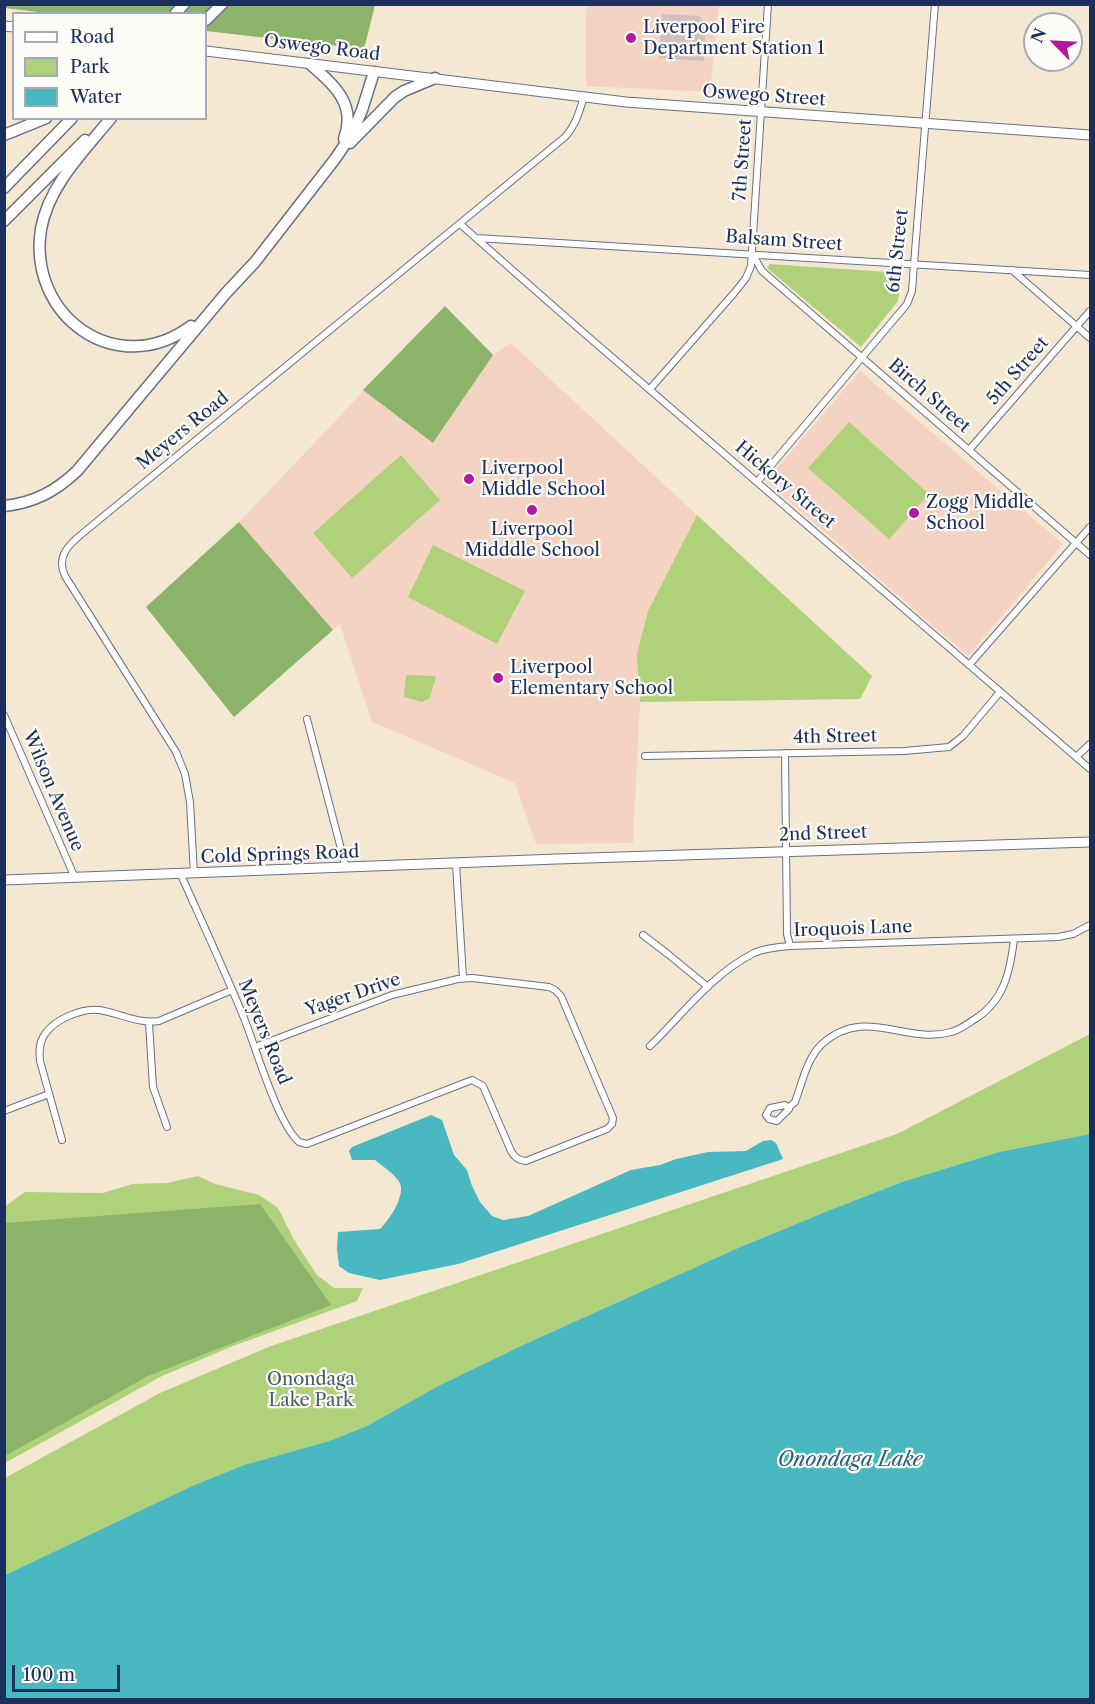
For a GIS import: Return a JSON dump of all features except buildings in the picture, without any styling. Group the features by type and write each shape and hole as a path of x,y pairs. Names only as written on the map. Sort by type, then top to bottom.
{"highway":[{"path":"207,19 222,4"},
{"path":"310,64 337,88 344,100 348,116 347,131 336,159"},
{"path":"336,159 362,110 374,72"},
{"path":"4,506 40,498 62,485 77,471 284,225 336,159 395,97 435,78"},
{"path":"4,135 41,120"},
{"path":"4,188 70,120"},
{"path":"4,221 104,120"},
{"path":"109,120 72,164 46,210 39,245 41,268 47,286 66,316 79,328 110,344 144,346 164,342 178,336 191,326"},
{"path":"4,500 23,498 37,493 65,475 248,260 284,225"}],"main road":[{"name":"Oswego Road","path":"207,51 435,78"},
{"name":"Oswego Street","path":"435,78 584,97 761,113 1090,135"},
{"name":"2nd Street","path":"556,859 1090,842"},
{"name":"Cold Springs Road","path":"4,880 347,869 556,859"}],"street":[{"name":"7th Street","path":"650,389 746,278 751,266 768,4"},
{"name":"6th Street","path":"757,482 907,304 912,291 935,4"},
{"name":"Meyers Road","path":"194,874 190,802 185,774 176,752 65,576 61,563 64,552 82,532 565,137 578,117 584,97"},
{"name":"Hickory Street","path":"460,224 1090,769"},
{"name":"Balsam Street","path":"476,238 1090,275"},
{"name":"Birch Street","path":"753,255 762,271 1090,555"},
{"path":"1011,270 1090,338"},
{"name":"5th Street","path":"969,450 1090,311"},
{"path":"969,664 1090,527"},
{"name":"4th Street","path":"645,756 949,747 963,736 1000,692"},
{"name":"Wilson Avenue","path":"4,715 75,878"},
{"path":"307,719 347,869"},
{"path":"1077,756 1090,744"},
{"path":"784,753 790,946"},
{"path":"456,864 463,978"},
{"name":"Meyers Road","path":"181,875 232,990 286,1124 299,1142 307,1144 357,1126"},
{"name":"Iroquois Lane","path":"650,1046 731,967 754,953 764,950 790,946 1058,937 1073,934 1090,925"},
{"path":"643,936 708,987"},
{"path":"789,1107 795,1102 812,1057 821,1045 834,1035 862,1026 929,1035 949,1033 982,1015 1002,993 1010,970 1014,940"},
{"name":"Yager Drive","path":"255,1047 392,995 463,978 549,987 561,996 613,1118 612,1124 607,1129 526,1161 520,1161 511,1151 483,1086 472,1080 357,1126"},
{"path":"62,1140 40,1061 39,1048 44,1035 51,1027 80,1012 92,1010 149,1023 159,1021 232,990"},
{"path":"149,1023 153,1087 167,1127"},
{"path":"4,1111 49,1094"}],"shaded area":[{"path":"588,5 719,5 710,92 586,86"},
{"path":"662,14 699,16 706,24 704,61 659,58"},
{"path":"511,343 697,515 648,611 637,654 640,702 633,843 536,844 515,783 372,722 340,624 333,630 239,522 363,390 433,443 493,355"},
{"name":"Zogg Middle School","path":"860,371 1063,544 968,656 766,481"}],"green space":[{"path":"5,4 375,5 364,49 207,31 207,12 38,12 5,8"},
{"path":"769,264 902,273 898,301 861,347 768,269"},
{"path":"445,306 493,355 433,443 363,390"},
{"path":"849,422 929,494 889,539 808,468"},
{"path":"401,455 440,500 352,578 313,533"},
{"path":"697,515 872,676 860,699 640,702 637,654 648,611"},
{"path":"239,522 333,630 234,717 146,607"},
{"path":"433,545 525,591 497,644 408,597"},
{"path":"406,675 436,676 430,698 422,702 404,697"},
{"name":"Onondaga Lake Park","path":"1090,1034 1090,1134 999,1152 902,1182 830,1210 738,1248 525,1344 438,1386 367,1426 329,1441 244,1465 192,1486 5,1575 5,1478 160,1393 271,1346 897,1134"},
{"path":"198,1176 215,1184 259,1195 278,1208 293,1238 317,1275 334,1288 363,1288 357,1301 233,1346 162,1376 5,1463 4,1207 25,1192 103,1193 132,1184 167,1183"},
{"path":"260,1204 331,1305 148,1376 5,1456 5,1223"}],"water":[{"path":"431,1115 442,1120 454,1155 467,1170 480,1202 492,1216 503,1220 528,1216 631,1170 708,1152 746,1151 763,1141 771,1140 776,1143 783,1159 458,1264 380,1280 349,1273 339,1266 338,1232 380,1229 397,1204 401,1187 394,1176 375,1160 352,1160 349,1151 352,1147"},
{"name":"Onondaga Lake","path":"1090,1134 1090,1699 5,1699 5,1575 192,1486 244,1465 329,1441 367,1426 438,1386 525,1344 738,1248 830,1210 902,1182 999,1152"}],"place":[{"name":"Liverpool Fire Department Station 1","path":"631,38"},
{"name":"Liverpool Middle School","path":"469,479"},
{"name":"Liverpool Midddle School","path":"532,510"},
{"name":"Zogg Middle School","path":"914,513"},
{"name":"Liverpool Elementary School","path":"498,678"}]}
